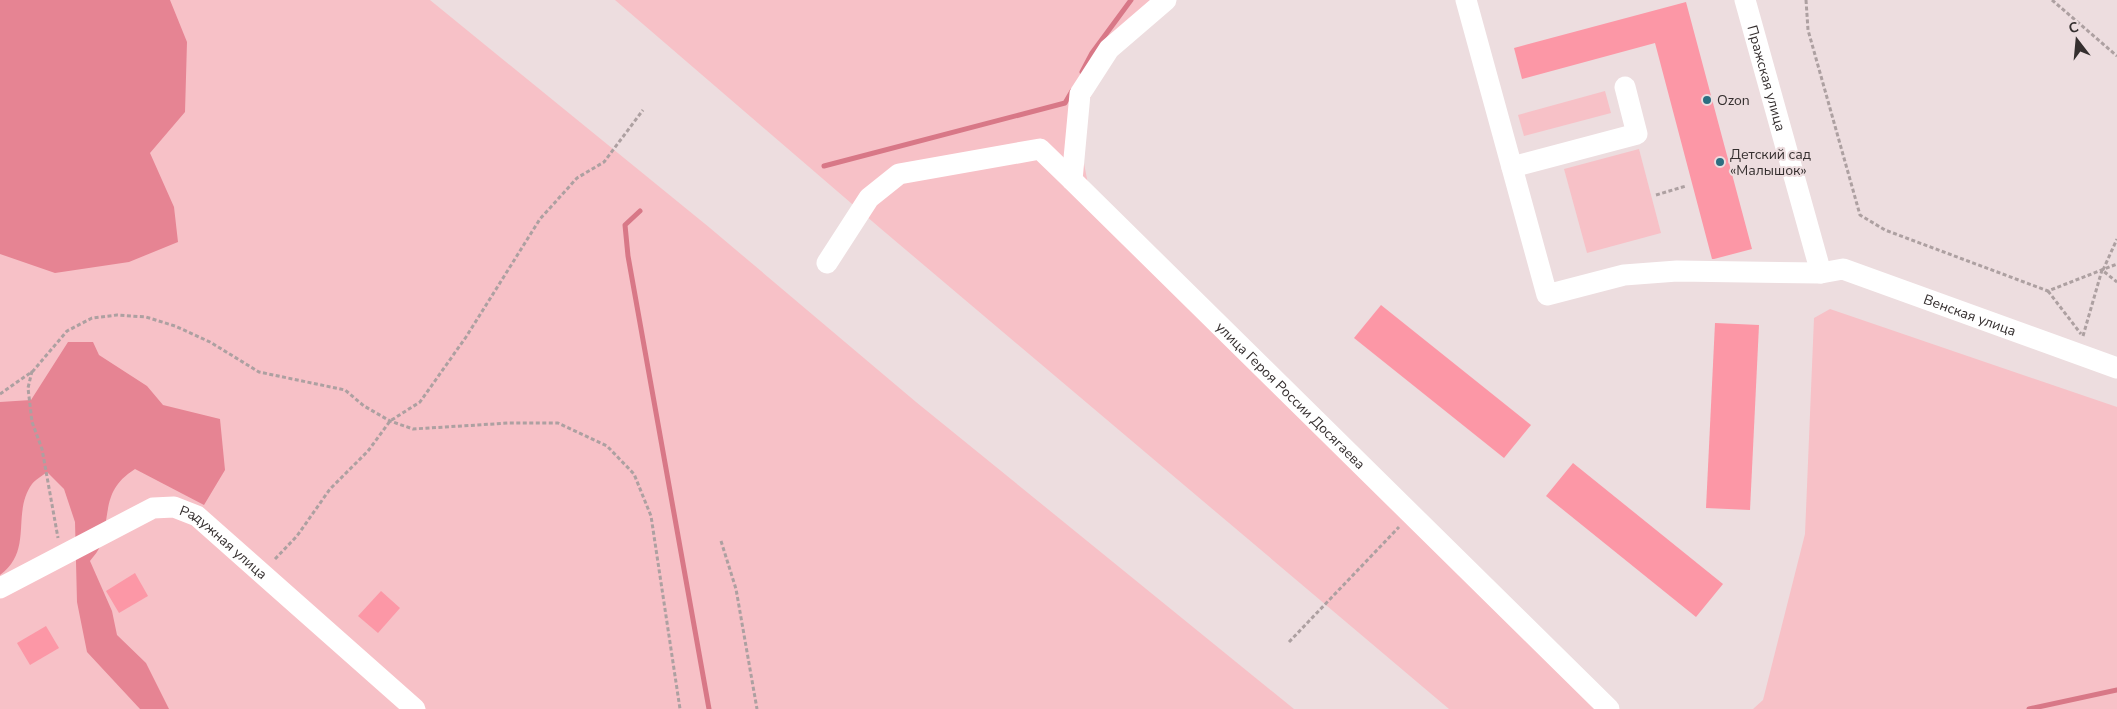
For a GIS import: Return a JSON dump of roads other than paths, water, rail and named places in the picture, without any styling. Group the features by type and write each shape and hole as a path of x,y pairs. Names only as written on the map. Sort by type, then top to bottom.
{"street":[{"path":"1072,180 1080,94 1109,49 1166,0"},
{"path":"1466,0 1512,168 1637,134 1625,87"},
{"name":"Пражская улица","path":"1745,0 1821,273"},
{"name":"улица Героя России Досягаева","path":"827,263 869,198 899,174 1040,149 1609,709"},
{"name":"Венская улица","path":"1512,168 1547,295 1624,275 1677,271 1821,273 1843,270 2080,345 2117,368"},
{"name":"Радужная улица","path":"0,588 153,508 174,507 197,516 415,709"}],"waterway":[{"path":"1082,72 1092,53 1131,0"},
{"path":"824,166 1065,103 1072,91"},
{"path":"640,211 625,225 628,256 709,709"},
{"path":"2029,709 2117,690"}],"place":[{"name":"Ozon","path":"1707,100"},
{"name":"Детский сад «Малышок»","path":"1720,162"}]}
